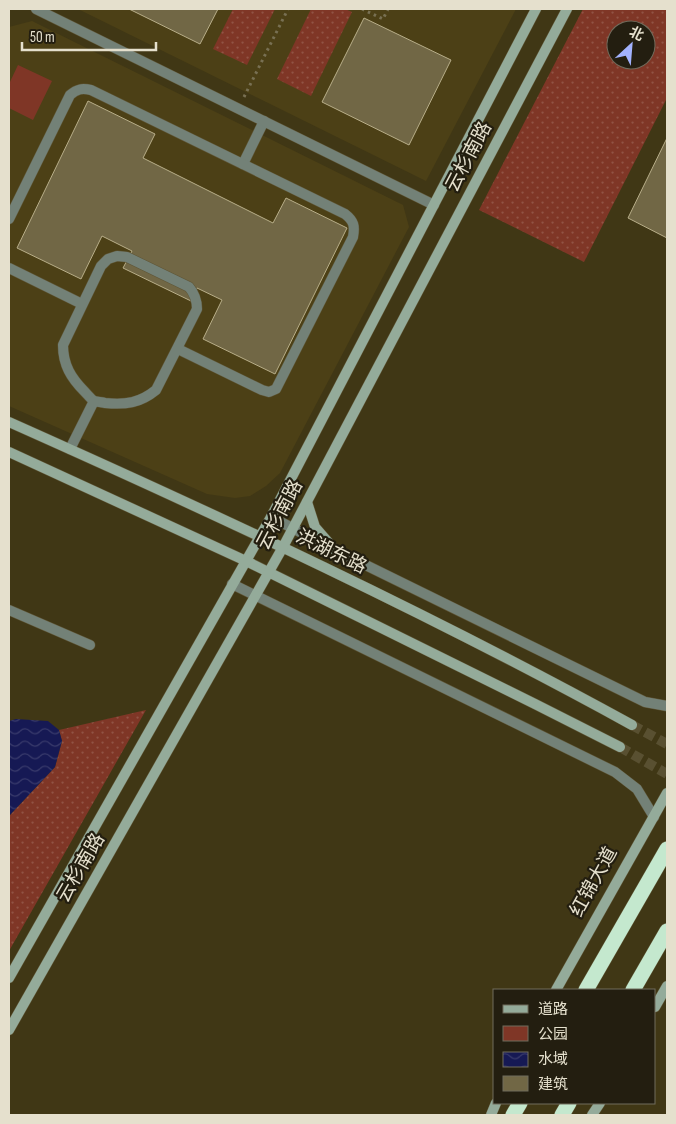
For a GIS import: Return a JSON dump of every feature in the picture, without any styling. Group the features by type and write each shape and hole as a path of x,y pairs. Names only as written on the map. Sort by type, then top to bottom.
{"highway":[{"path":"587,989 667,849"},
{"path":"634,989 667,931"},
{"path":"513,1115 519,1104"},
{"path":"562,1115 568,1104"}],"main road":[{"name":"云杉南路","path":"9,978 260,536 536,9"},
{"name":"云杉南路","path":"9,1030 283,547 567,9"},
{"name":"洪湖东路","path":"9,422 283,547 549,679 632,725"},
{"path":"9,452 269,572 620,747"},
{"path":"307,502 315,526 335,550"},
{"name":"红锦大道","path":"557,989 667,793"},
{"path":"656,1005 667,986"},
{"path":"592,1115 599,1104"}],"street":[{"path":"36,9 434,205"},
{"path":"9,219 70,95 76,90 84,88 243,164 352,219 353,237 276,389 269,392 262,390 178,349"},
{"path":"243,164 264,121"},
{"path":"117,256 127,257 189,287 194,293 197,300 197,309 178,349 156,390 146,398 131,404 118,404 94,401 76,383 67,371 62,345 101,266 108,259 117,256"},
{"path":"9,268 82,304"},
{"path":"70,449 94,401"},
{"name":"洪湖东路","path":"270,517 645,702 667,706"},
{"path":"232,584 614,772 637,789 654,817"},
{"path":"9,610 90,645"}],"path":[{"path":"239,108 288,9"},
{"path":"362,9 383,19 388,9"}],"shaded area":[{"path":"78,9 516,9 426,181"},
{"path":"32,21 403,205 409,227 280,473 266,486 250,496 235,498 207,494 9,406 9,27"}],"green space":[{"path":"233,9 275,9 247,65 213,49"},
{"path":"311,9 345,9 352,12 311,96 277,79"},
{"path":"583,9 667,9 667,98 584,262 479,210"},
{"path":"18,65 52,81 33,120 9,108 9,84"},
{"path":"146,710 9,951 9,816 55,767 62,741 59,730"}],"water":[{"path":"16,719 48,721 59,730 62,741 55,767 9,816 9,721"}],"building":[{"path":"129,9 218,9 200,44"},
{"path":"364,18 451,60 409,145 322,102"},
{"path":"88,101 155,134 143,158 273,223 286,198 347,228 275,374 203,339 222,300 197,288 191,301 123,268 132,251 102,236 81,279 17,248"},
{"path":"667,138 667,238 628,218"}],"tunnel":[{"path":"632,725 667,744"},
{"path":"620,747 667,774"}]}
